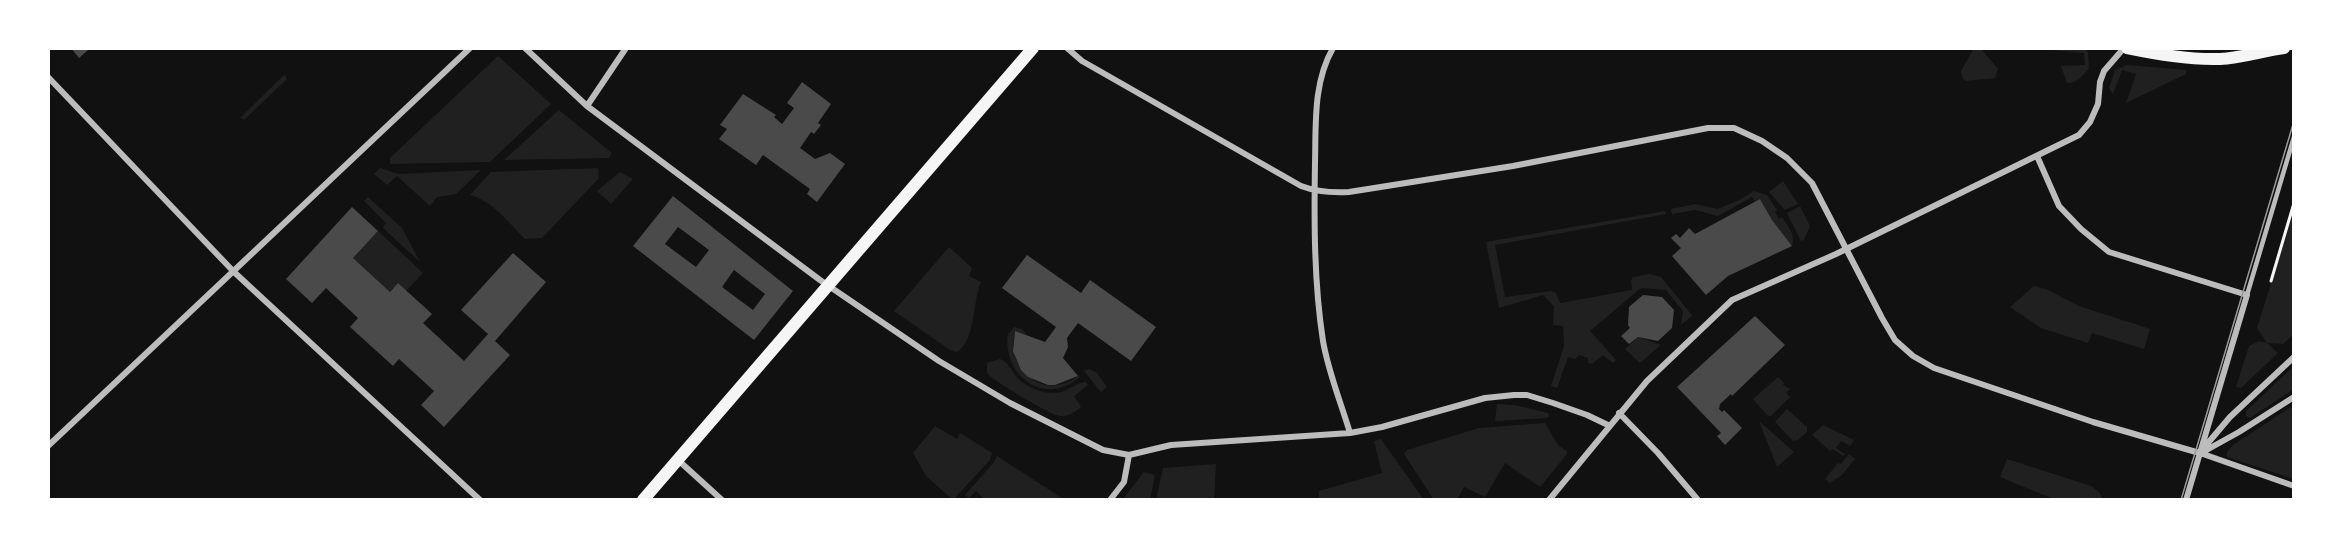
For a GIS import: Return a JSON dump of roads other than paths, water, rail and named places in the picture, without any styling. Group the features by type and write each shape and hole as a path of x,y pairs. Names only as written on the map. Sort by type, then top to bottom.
{"main road":[{"path":"643,500 1033,48"},
{"path":"2126,48 2202,59 2238,57 2284,48"}],"street":[{"path":"48,446 470,48"},
{"path":"525,48 587,106 829,285 939,361 1010,403 1103,450 1129,455 1170,445 1350,433 1382,427 1485,398 1515,395 1527,395 1553,403 1610,426"},
{"path":"587,106 626,48"},
{"path":"1067,48 1082,61 1270,169 1315,191 1349,192 1513,166 1708,128 1734,128 1783,154 1812,183 1895,340 1913,356 1934,368 2005,393 2200,453 2294,486"},
{"path":"1333,48 1325,62 1316,115 1317,286 1323,342 1350,433"},
{"path":"1549,500 1647,381 1732,300 1846,249 2079,135 2090,122 2098,104 2100,82 2104,71 2126,48"},
{"path":"48,77 234,272 480,500"},
{"path":"2037,156 2059,206 2081,229 2109,252 2247,295 2186,500"},
{"path":"2200,453 2230,417 2294,357"},
{"path":"2200,453 2239,432 2294,397"},
{"path":"1619,413 1658,453 1698,500"},
{"path":"1110,500 1125,482 1129,455"},
{"path":"678,459 722,500"}],"lane":[{"path":"2247,295 2294,137"}],"tram line":[{"path":"2181,500 2294,121"}]}
